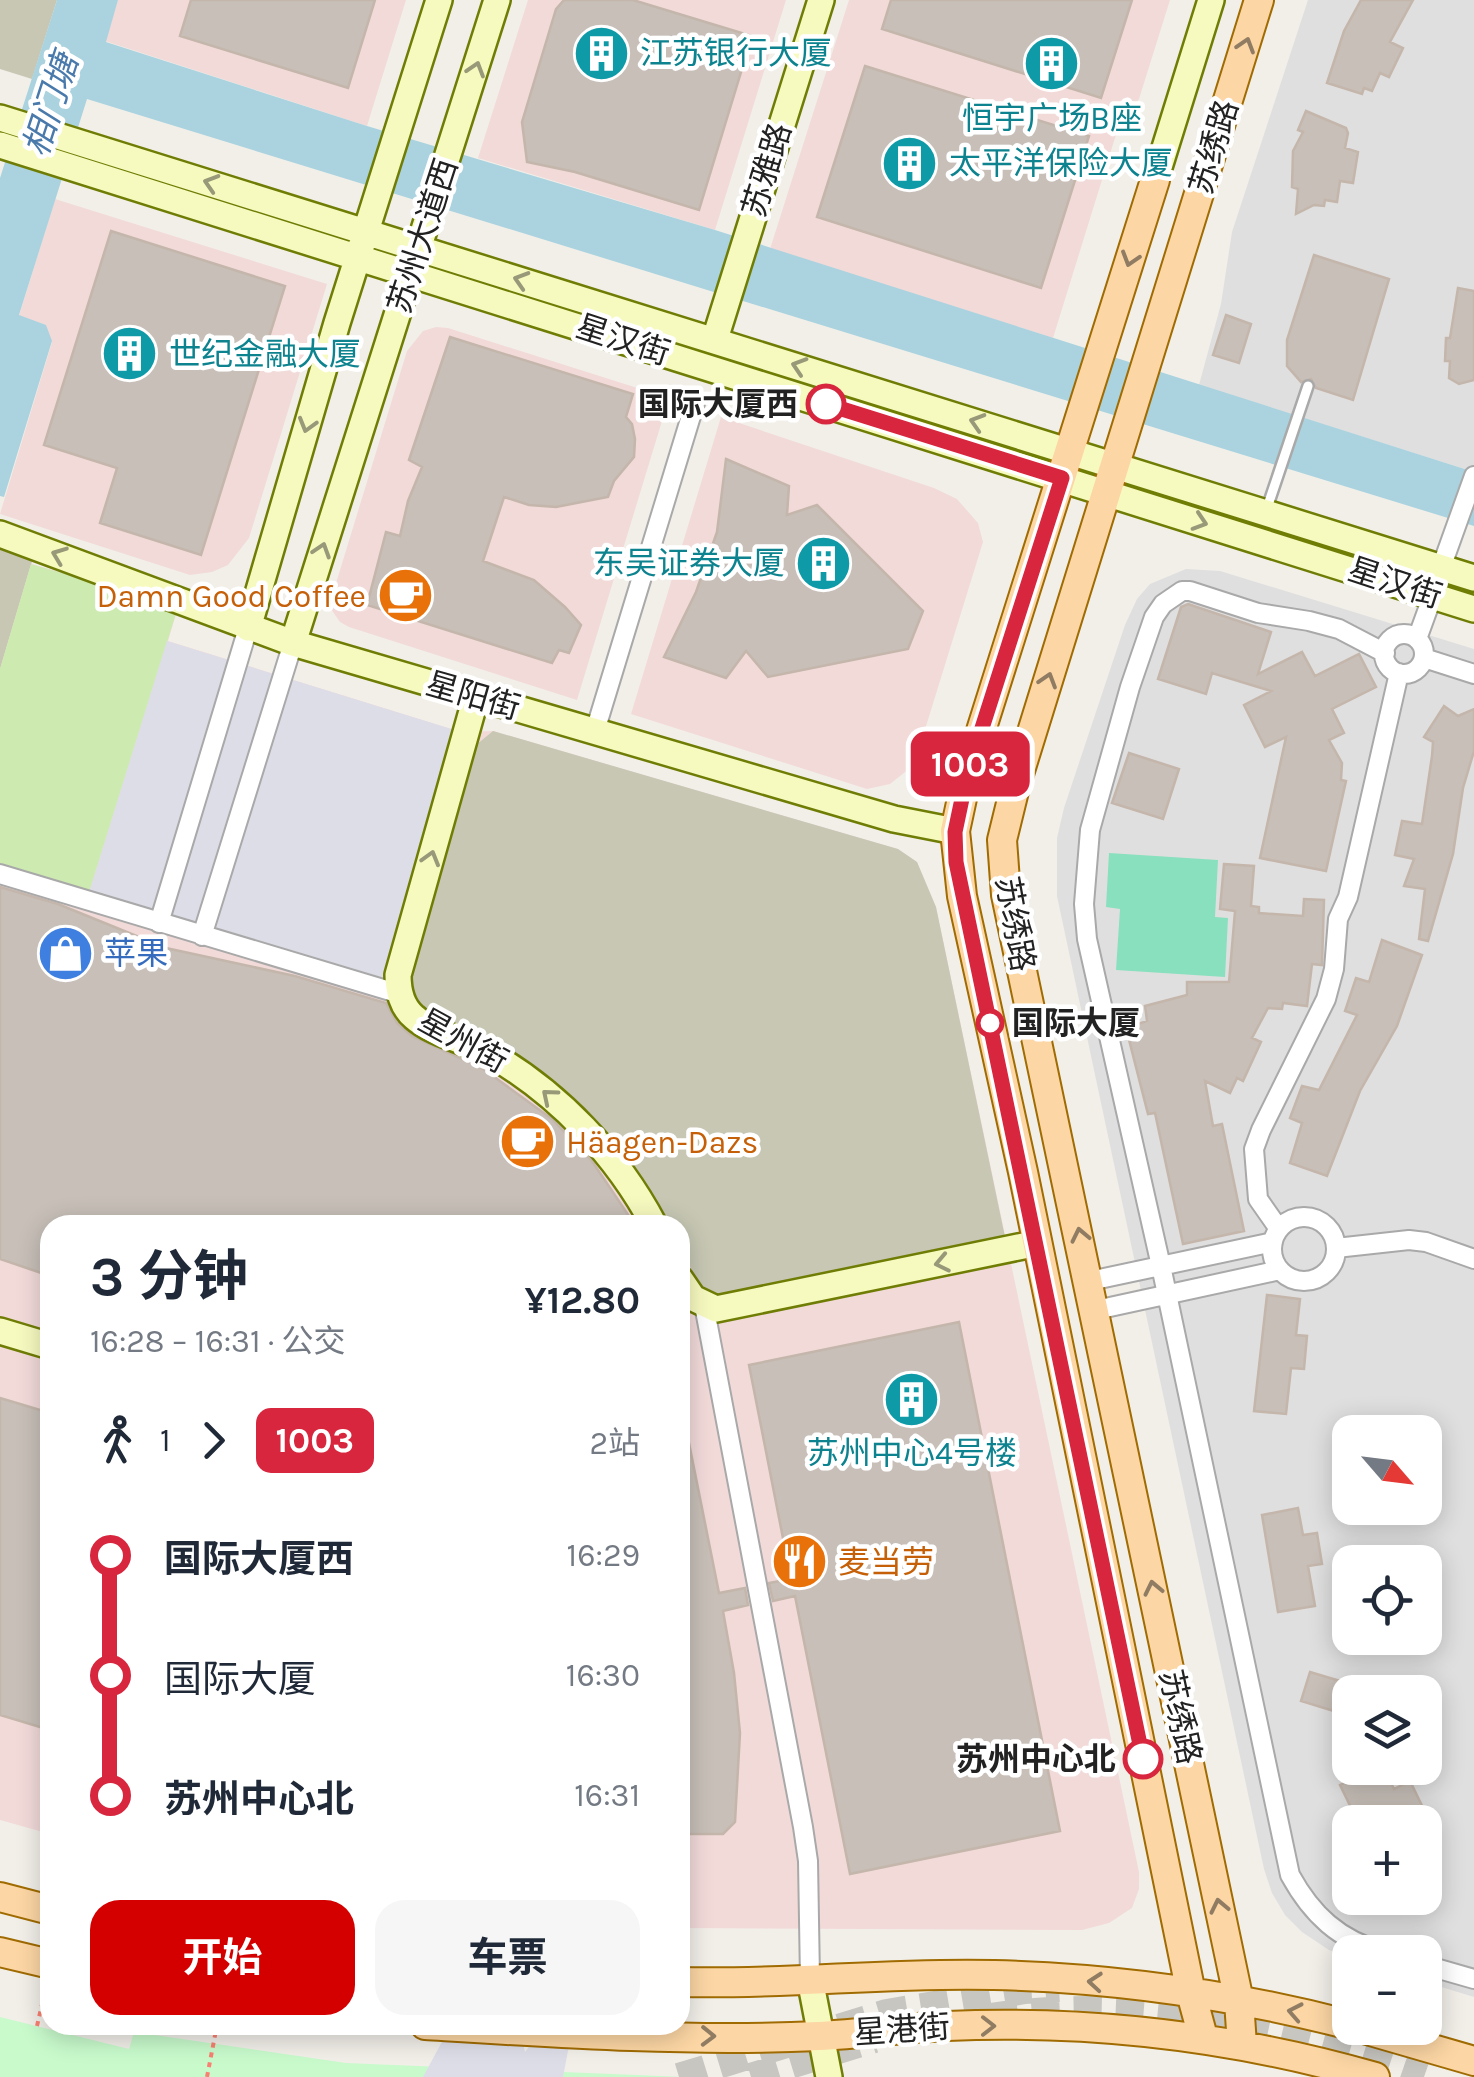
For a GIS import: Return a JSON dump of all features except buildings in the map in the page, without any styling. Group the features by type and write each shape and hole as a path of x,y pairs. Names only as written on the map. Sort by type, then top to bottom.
{"main road":[{"name":"苏州大道西","path":"248,628 438,0"},
{"name":"苏州大道西","path":"292,643 497,0"},
{"name":"苏雅路","path":"714,339 821,0"},
{"name":"苏绣路","path":"1204,2038 962,896 955,832 967,775 1211,0"},
{"name":"苏绣路","path":"1242,2045 1239,2002 1006,894 1002,840 1015,787 1260,0"},
{"name":"星汉街","path":"0,118 80,156 358,256 1112,479 1474,608"},
{"name":"星汉街","path":"0,145 80,156 370,219 419,248 714,339 1066,465"},
{"name":"星汉街","path":"1112,479 1266,511 1474,578"},
{"name":"星阳街","path":"0,534 292,643 894,820 955,832"},
{"name":"星州街","path":"476,697 398,975 400,994 413,1016 490,1054 552,1098 606,1153 647,1215"},
{"path":"690,1294 716,1309 733,1307 1038,1243"},
{"path":"0,1331 40,1343"},
{"path":"0,1897 40,1907"},
{"path":"0,1952 40,1964"},
{"name":"星港街","path":"690,1982 995,1975 1192,1993 1332,2021"},
{"path":"810,1978 829,2077"},
{"name":"星港街","path":"690,2034 821,2036 992,2025 1204,2038 1375,2077"},
{"path":"1421,2045 1474,2060"}],"street":[{"path":"595,732 694,403"},
{"path":"1440,568 1474,476"},
{"path":"1342,1935 1321,1920 1302,1898 1290,1875 1088,939 1084,904 1090,830 1154,617 1172,596 1190,591 1258,613 1309,620 1385,653"},
{"path":"1417,639 1433,595"},
{"path":"159,923 248,628"},
{"path":"1400,635 1417,639 1424,658 1417,669 1399,673 1388,666 1385,653 1390,642 1400,635"},
{"path":"202,936 292,643"},
{"path":"1424,658 1474,674"},
{"path":"1090,1281 1276,1236 1295,1218 1314,1218 1330,1230 1336,1248 1331,1267 1316,1279 1296,1280 1280,1270 1272,1252 1276,1236 1258,1200 1254,1150 1260,1130 1326,999 1334,968 1338,919 1348,896 1399,673"},
{"path":"0,874 400,994"},
{"path":"1336,1248 1396,1239 1426,1242 1474,1259"},
{"path":"1096,1310 1280,1270"},
{"path":"704,1305 803,1828 808,1862 810,1978"},
{"path":"1442,1970 1474,1979"}],"lane":[{"path":"1266,511 1308,386"}],"path":[{"path":"37,2026 40,2012"},
{"path":"207,2077 215,2035"}],"shaded area":[{"path":"0,0 57,0 32,79 0,69"},
{"path":"118,0 406,0 367,126 105,41"},
{"path":"528,0 786,0 715,230 478,158"},
{"path":"849,0 1170,0 1139,99 1119,125 1053,338 770,249"},
{"path":"1308,0 1474,0 1474,472 1199,385 1221,304 1232,232"},
{"name":"世纪金融大厦","path":"55,199 327,284 249,538 228,565 190,575 0,514 52,342 19,316"},
{"path":"436,327 669,398 577,700 349,627 331,609 407,351 423,331"},
{"name":"东吴证券大厦","path":"721,417 934,488 957,499 978,523 983,542 914,765 890,784 867,789 631,714"},
{"path":"0,532 37,544 32,564 178,607 168,641 461,732 493,731 898,849 917,862 936,907 1139,1872 1139,1889 1132,1908 1109,1923 1082,1930 690,1928 690,1215 40,1215 40,1831 0,1820"},
{"path":"0,532 37,544 0,669"},
{"path":"1186,569 1220,571 1474,649 1474,1997 1442,1987 1442,1935 1332,1935 1332,1951 1302,1932 1285,1915 1264,1869 1057,896 1057,838 1064,808 1137,599 1150,584"},
{"path":"167,641 461,732 381,987 88,896"},
{"path":"493,731 898,849 917,862 936,907 1005,1237 714,1297 702,1292 690,1266 690,1215 663,1215 624,1158 422,1011 405,982 470,750"},
{"path":"446,2035 491,2035 523,2043 525,2052 534,2040 547,2035 571,2035 563,2077 423,2077"}],"green space":[{"path":"31,564 178,607 88,896 0,872 0,669"},
{"path":"1109,853 1218,860 1215,917 1228,918 1225,977 1116,970 1120,909 1106,907"},
{"path":"0,2017 40,2027 40,2035 73,2035 129,2049 133,2035 155,2035 346,2063 685,2077 0,2077"}],"water":[{"name":"相门塘","path":"57,0 118,0 106,42 367,126 715,230 1474,472 1474,526 87,99 19,315 46,325 52,341 4,497 0,496 0,178"}],"tunnel":[{"path":"679,2077 887,2013 1059,1988"},
{"path":"990,2017 1100,2010 1210,2020 1318,2044 1424,2077"},
{"path":"751,2077 874,2039"}],"bus line":[{"name":"1003","path":"826,404 1062,478 967,775 955,832 956,862 1143,1759"}],"place":[{"name":"江苏银行大厦","path":"601,53"},
{"name":"恒宇广场B座","path":"1052,64"},
{"name":"太平洋保险大厦","path":"910,163"},
{"name":"世纪金融大厦","path":"130,354"},
{"name":"国际大厦西","path":"826,404"},
{"name":"东吴证券大厦","path":"824,563"},
{"name":"Damn Good Coffee","path":"405,596"},
{"name":"苹果","path":"65,953"},
{"name":"国际大厦","path":"990,1023"},
{"name":"Häagen-Dazs","path":"527,1142"},
{"name":"苏州中心4号楼","path":"912,1399"},
{"name":"麦当劳","path":"799,1562"},
{"name":"苏州中心北","path":"1143,1759"}]}
